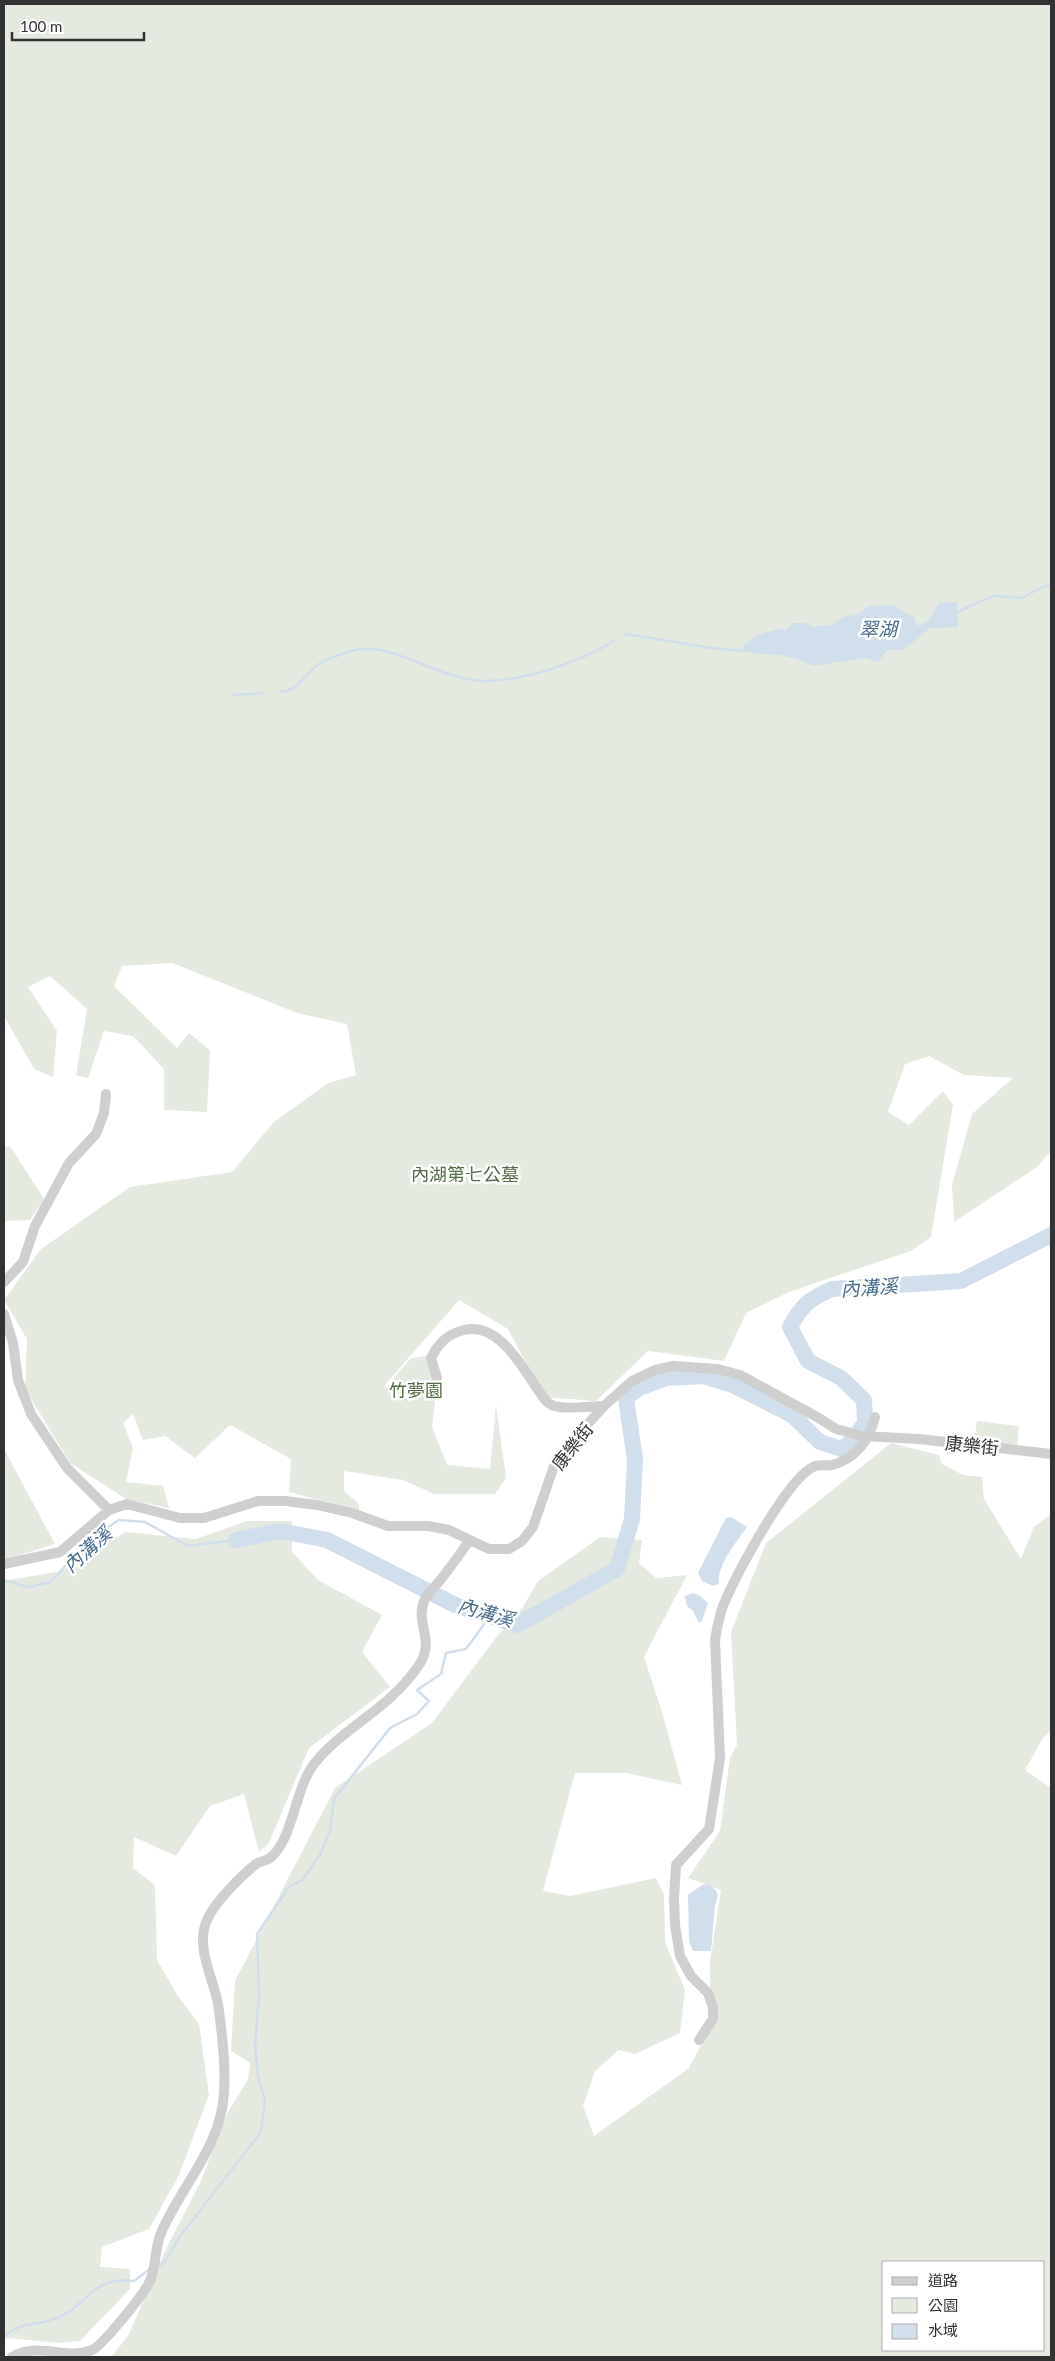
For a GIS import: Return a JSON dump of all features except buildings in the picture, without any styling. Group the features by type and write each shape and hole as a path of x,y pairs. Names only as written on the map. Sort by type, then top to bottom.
{"street":[{"path":"4,1282 23,1262 35,1226 70,1163 96,1134 104,1113 106,1094"},
{"path":"4,1314 13,1343 18,1380 31,1414 67,1468 109,1510 60,1552 4,1564"},
{"path":"437,1378 431,1358 438,1343 457,1331 474,1328 486,1330 507,1348 545,1400 554,1406 604,1406"},
{"name":"康樂街","path":"109,1510 127,1504 180,1518 204,1518 258,1501 285,1500 352,1513 388,1526 428,1526 449,1530 489,1549 509,1549 522,1541 533,1527 545,1493 549,1474 556,1460 604,1406 632,1381 655,1370 673,1366 700,1366 740,1375 817,1416 836,1429 866,1435 1051,1454"},
{"path":"699,2040 713,2018 713,2007 708,1993 691,1976 680,1956 674,1925 675,1879 676,1865 708,1829 720,1758 715,1640 717,1626 724,1605 764,1527 792,1485 813,1467 831,1465 851,1457 866,1435 875,1417"},
{"path":"17,2356 35,2350 69,2356 81,2355 95,2349 139,2299 148,2285 154,2268 160,2236 192,2175 207,2155 222,2111 224,2060 218,2003 204,1953 203,1937 207,1919 217,1904 258,1862 270,1858 280,1844 306,1777 314,1764 331,1746 394,1694 412,1675 424,1656 426,1644 420,1615 425,1598 469,1541"}],"green space":[{"path":"4,4 1051,4 1051,1151 1037,1167 954,1222 952,1185 972,1114 1013,1078 964,1075 929,1056 905,1064 888,1112 909,1125 943,1091 953,1105 931,1237 911,1251 789,1292 746,1313 724,1361 648,1351 596,1401 544,1397 508,1329 459,1300 384,1386 395,1394 390,1382 411,1358 426,1356 437,1385 432,1427 447,1465 490,1469 496,1405 506,1478 495,1494 434,1494 403,1480 344,1471 344,1491 359,1504 359,1511 289,1492 291,1459 230,1425 195,1458 165,1436 143,1440 133,1414 123,1423 133,1448 126,1482 163,1486 169,1508 126,1499 70,1463 25,1389 27,1339 4,1300 41,1249 130,1187 232,1172 274,1122 328,1083 356,1075 347,1024 297,1013 172,963 122,966 114,986 177,1048 189,1033 210,1050 207,1112 164,1110 164,1069 133,1036 104,1031 88,1078 76,1075 87,1009 50,976 28,987 57,1031 53,1077 34,1069 4,1016"},
{"path":"10,1146 44,1199 30,1220 5,1221 4,1223 4,1148"},
{"path":"977,1421 1019,1426 1017,1446 974,1441"},
{"path":"891,1443 939,1455 942,1464 963,1475 982,1477 984,1499 1021,1559 1034,1527 1051,1514 1051,1731 1043,1738 1025,1770 1051,1788 1051,2357 111,2357 128,2336 168,2245 200,2183 228,2112 248,2079 250,2063 231,2051 235,1981 335,1788 432,1723 498,1635 523,1607 538,1581 600,1537 642,1540 639,1563 656,1578 687,1575 644,1657 662,1712 682,1785 626,1773 575,1773 543,1891 570,1896 656,1878 664,1894 665,1942 685,1990 680,2033 635,2054 619,2050 595,2071 583,2106 594,2136 688,2069 710,2029 710,1962 721,1890 688,1878 720,1831 730,1758 737,1745 731,1632 766,1543"},
{"path":"4,1449 55,1544 4,1560"},
{"path":"247,1521 292,1521 292,1552 318,1580 382,1615 362,1652 390,1687 309,1748 269,1843 259,1852 244,1794 210,1806 176,1856 134,1837 133,1868 155,1885 157,1960 178,1996 199,2024 209,2095 179,2175 149,2229 102,2247 100,2267 130,2269 130,2289 80,2341 58,2343 8,2338 4,2340 4,1581 61,1571 125,1532 196,1539"}],"water":[{"name":"翠湖","path":"957,602 958,627 930,628 903,650 887,650 878,662 864,658 813,666 797,659 780,655 756,654 745,651 743,646 758,635 781,628 786,631 792,623 806,623 813,627 829,626 843,617 859,614 868,606 894,605 907,614 914,616 917,626 928,621 939,603"},
{"path":"731,1517 747,1527 724,1562 719,1577 719,1584 713,1586 702,1581 698,1573 726,1518"},
{"path":"693,1593 699,1595 708,1603 702,1621 699,1623 693,1611 687,1606 685,1596"},
{"path":"708,1884 716,1890 718,1896 715,1905 711,1951 693,1951 689,1942 688,1895 702,1885"}],"waterway":[{"path":"957,612 993,596 1022,598 1044,586 1051,586"},
{"path":"624,635 745,651"},
{"path":"280,692 293,688 322,662 358,649 383,651 405,657 436,670 480,681 514,678 549,670 584,657 614,641"},
{"path":"234,695 264,693"},
{"name":"內溝溪","path":"865,1421 864,1400 841,1378 808,1361 790,1327 798,1313 817,1296 832,1289 961,1281 1051,1235"},
{"name":"內溝溪","path":"236,1540 280,1531 327,1540 455,1605 517,1625 617,1569 632,1519 635,1460 626,1398 639,1388 666,1378 704,1376 733,1385 792,1415 820,1442 841,1449 851,1442 862,1427"},
{"name":"內溝溪","path":"4,1580 29,1587 51,1582 66,1565 92,1547 107,1528 119,1520 145,1522 188,1546 236,1540"},
{"path":"156,2266 164,2263 181,2235 261,2132 265,2101 258,2076 255,2045 259,1995 257,1934 289,1887 302,1880 320,1855 330,1831 334,1799 390,1728 417,1714 429,1701 417,1690 441,1674 446,1653 466,1649 490,1616"},
{"path":"4,2336 29,2324 54,2319 65,2314 107,2283 134,2281 151,2268"}],"park label":[{"name":"內湖第七公墓","path":"465,1174"},
{"name":"竹夢園","path":"416,1390"}]}
